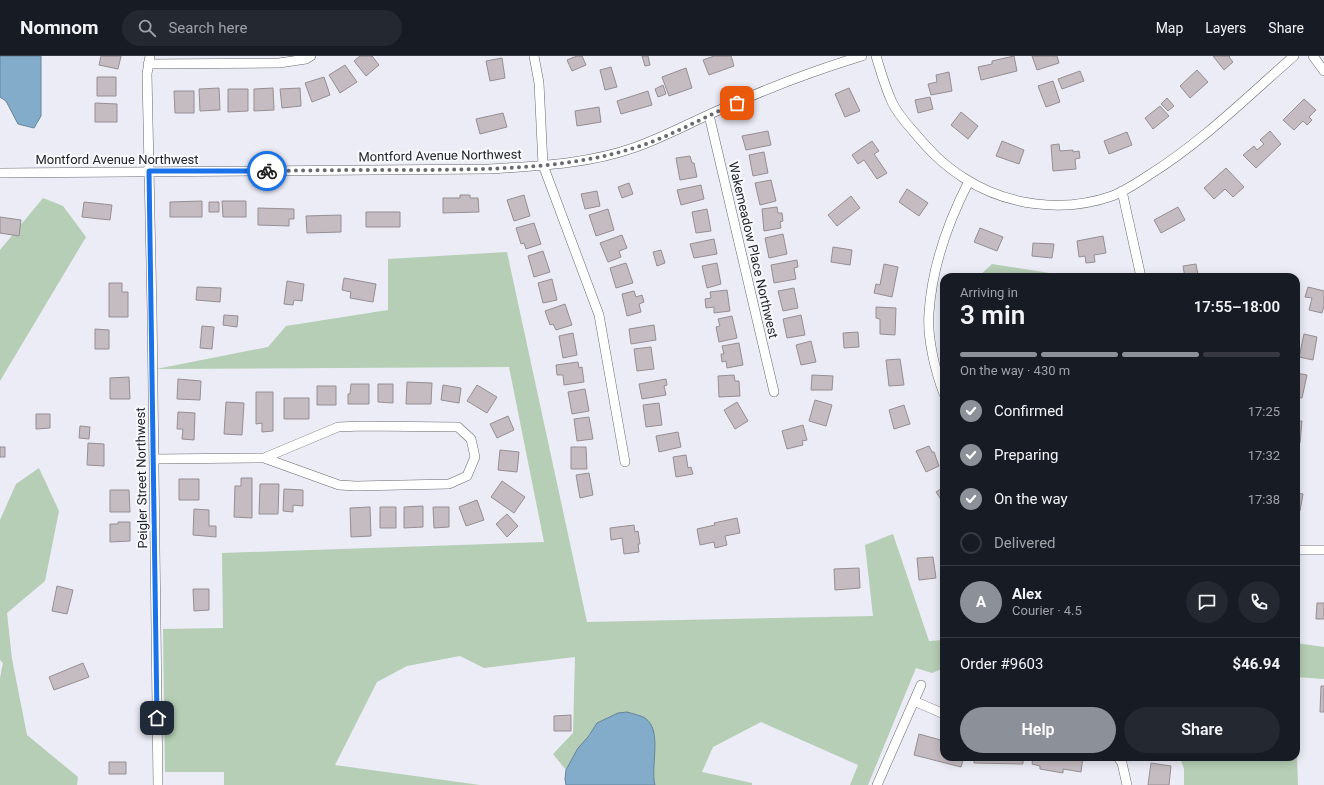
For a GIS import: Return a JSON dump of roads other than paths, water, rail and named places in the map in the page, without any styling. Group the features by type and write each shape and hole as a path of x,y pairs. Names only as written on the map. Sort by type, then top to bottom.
{"street":[{"path":"149,60 279,63 306,59 311,56"},
{"path":"534,56 539,83 543,165 599,315 625,462"},
{"name":"Montford Avenue Northwest","path":"0,173 489,169 586,160 635,148 665,136 709,115 828,66 862,56"},
{"path":"876,56 892,103 901,117 930,152 949,168 969,181 1001,197 1038,204 1053,205 1070,205 1091,202 1112,196 1169,163 1202,137 1294,56"},
{"path":"1313,56 1324,71"},
{"name":"Peigler Street Northwest","path":"149,60 146,74 154,459 158,785"},
{"name":"Wakemeadow Place Northwest","path":"709,115 774,392"},
{"path":"940,380 933,355 929,314 934,271 947,231 958,203 969,181"},
{"path":"1122,191 1139,273"},
{"path":"154,459 264,458 339,485 356,486 449,484 467,476 475,457 471,439 458,427 362,426 338,427 264,458"},
{"path":"1300,550 1324,550"},
{"path":"877,785 922,685"},
{"path":"914,701 940,712"},
{"path":"1120,761 1127,785"}],"water":[{"path":"0,56 41,56 41,116 34,128 18,124 6,101 0,97"},
{"path":"627,712 645,718 653,731 655,740 655,785 566,785 566,770 578,748 588,737 597,723 618,713"}]}
